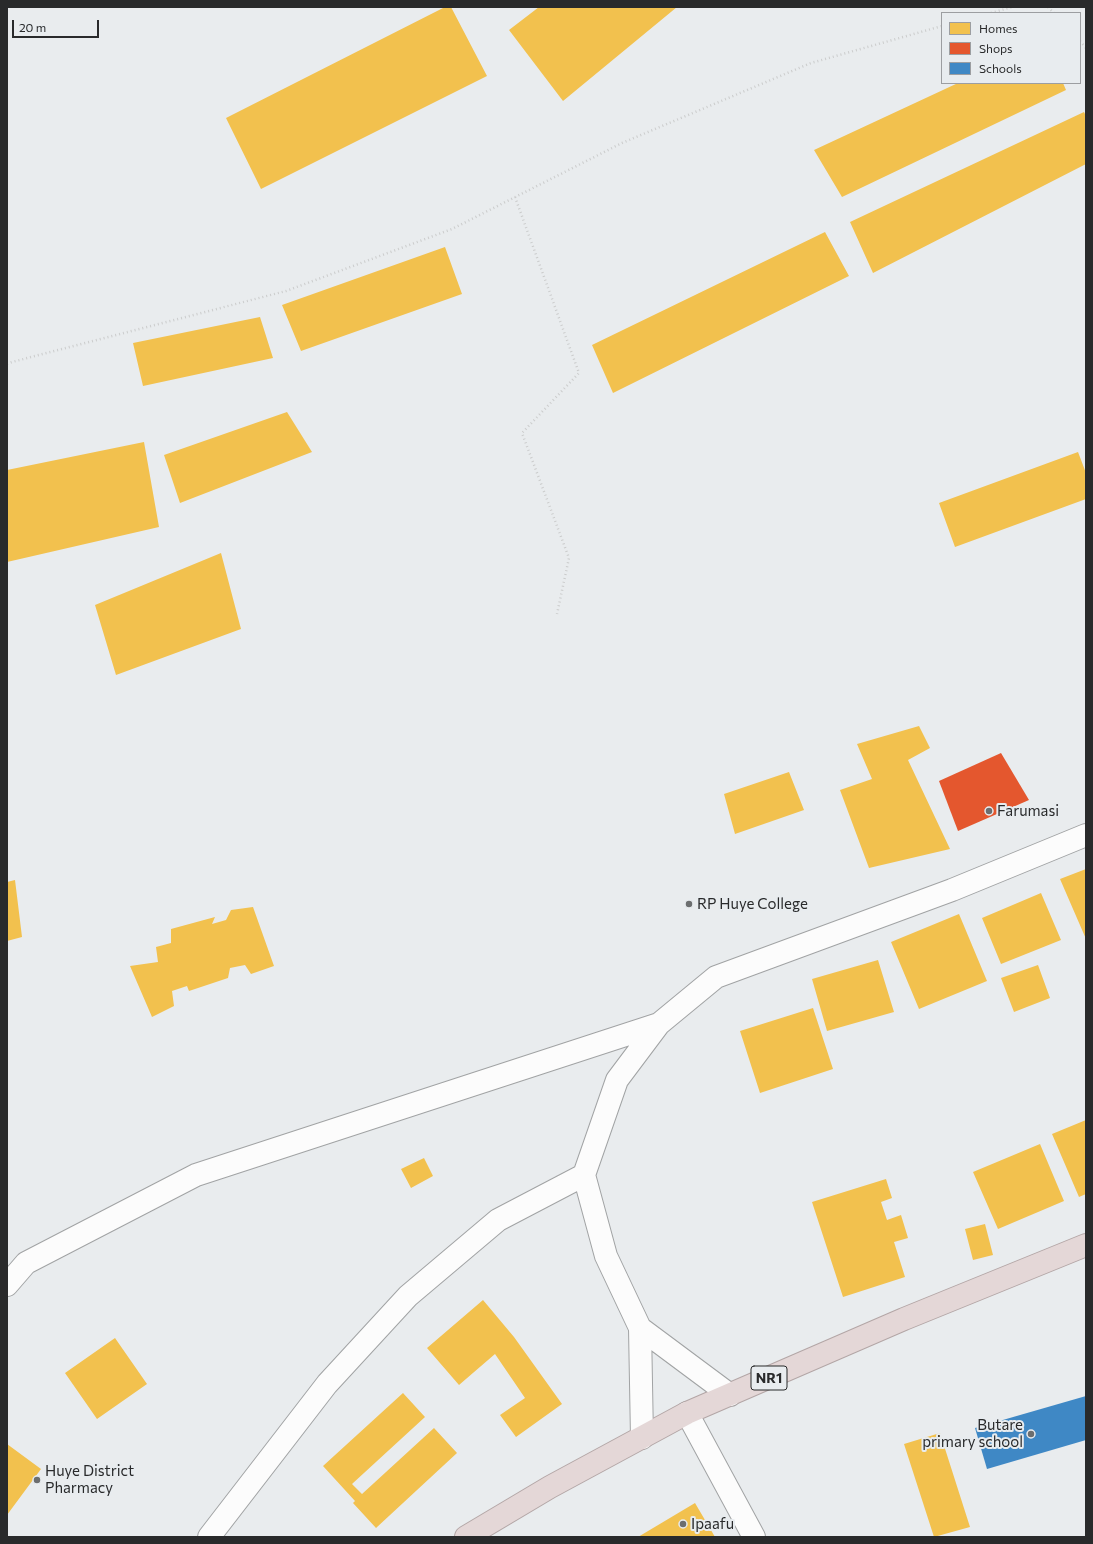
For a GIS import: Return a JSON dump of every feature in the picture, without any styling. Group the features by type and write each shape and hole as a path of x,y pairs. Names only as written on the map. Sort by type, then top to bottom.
{"highway":[{"name":"NR1","path":"466,1537 550,1487 687,1413 904,1319 1086,1245"}],"street":[{"path":"642,1438 640,1328 606,1256 584,1175 617,1080 659,1024 716,976 952,890 1086,835"},
{"path":"7,1285 16,1267 196,1174 659,1024"},
{"path":"209,1537 327,1384 408,1296 498,1220 584,1175"},
{"path":"640,1328 730,1395"},
{"path":"687,1413 754,1537"}],"path":[{"path":"994,12 1012,7"},
{"path":"7,364 286,291 452,229 622,143 811,63 941,26"},
{"path":"515,197 579,373 522,433 570,558 557,614"}],"building: Homes":[{"path":"445,7 451,7 487,76 261,189 226,118"},
{"path":"539,7 677,7 563,101 509,30"},
{"path":"956,84 1063,84 1066,90 842,197 814,150"},
{"path":"1084,112 1086,116 1086,164 873,273 850,222"},
{"path":"825,232 849,276 613,393 592,345"},
{"path":"445,247 462,294 301,351 282,305"},
{"path":"260,317 273,358 143,386 133,343"},
{"path":"287,412 312,452 180,503 164,455"},
{"path":"144,442 159,527 7,562 7,470"},
{"path":"1078,452 1086,473 1086,499 955,547 939,503"},
{"path":"221,553 241,629 116,675 95,605"},
{"path":"919,726 930,748 908,760 950,849 869,868 840,790 872,779 857,744"},
{"path":"789,772 804,810 735,834 724,794"},
{"path":"1086,869 1086,939 1060,879"},
{"path":"15,880 22,937 7,941 7,882"},
{"path":"1041,893 1061,940 1001,964 982,918"},
{"path":"253,907 274,966 251,974 245,965 230,968 228,978 189,991 187,986 172,991 174,1006 152,1017 130,966 158,962 156,947 171,943 171,929 215,917 212,924 226,920 231,910"},
{"path":"959,914 987,981 919,1009 891,942"},
{"path":"878,960 894,1012 827,1031 812,979"},
{"path":"1038,965 1050,998 1014,1012 1001,978"},
{"path":"813,1008 833,1069 760,1093 740,1031"},
{"path":"1086,1120 1086,1194 1079,1197 1052,1134"},
{"path":"1040,1144 1064,1201 998,1229 973,1172"},
{"path":"424,1158 433,1176 411,1188 401,1169"},
{"path":"886,1179 892,1198 881,1202 887,1220 901,1215 908,1238 894,1242 905,1277 843,1297 812,1202"},
{"path":"985,1224 993,1255 973,1260 965,1229"},
{"path":"483,1300 514,1337 562,1404 516,1437 500,1415 525,1398 495,1354 459,1385 427,1348"},
{"path":"115,1338 147,1384 97,1419 65,1373"},
{"path":"403,1393 425,1417 352,1484 362,1494 434,1428 457,1453 376,1528 353,1503 355,1501 323,1466"},
{"path":"940,1433 970,1527 934,1537 904,1444"},
{"path":"7,1444 41,1469 7,1515"},
{"path":"695,1503 715,1537 638,1537"}],"building: Shops":[{"path":"1001,753 1029,800 958,831 939,781"}],"building: Schools":[{"name":"Butare primary school","path":"1086,1396 1086,1440 987,1469 975,1428"}],"place":[{"name":"Farumasi","path":"989,811"},
{"name":"RP Huye College","path":"689,904"},
{"name":"Butare primary school","path":"1031,1434"},
{"name":"Huye District Pharmacy","path":"37,1480"},
{"name":"Ipaafu","path":"683,1524"}]}
